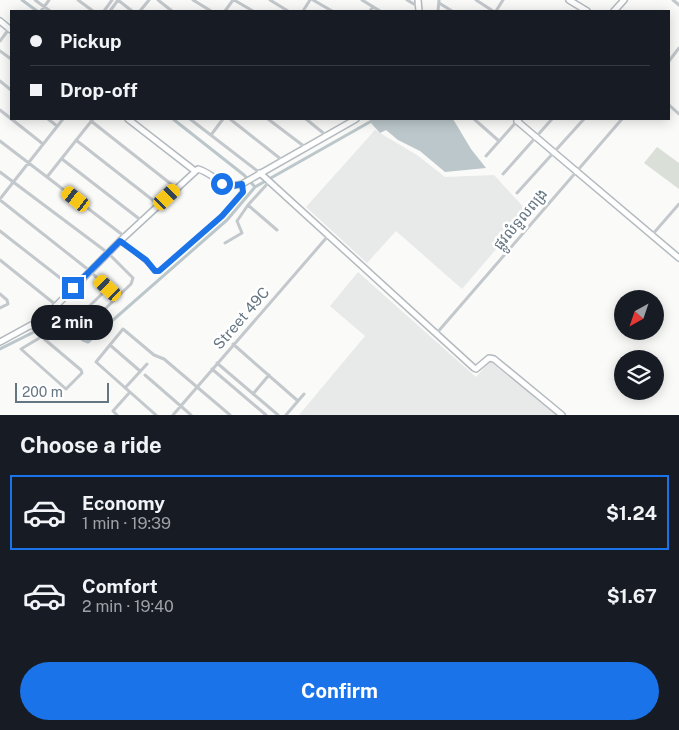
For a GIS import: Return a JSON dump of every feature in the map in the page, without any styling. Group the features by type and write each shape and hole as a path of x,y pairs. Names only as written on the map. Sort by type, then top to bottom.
{"street":[{"path":"35,0 48,10"},
{"path":"42,10 49,0"},
{"path":"78,0 93,10"},
{"path":"118,0 131,10"},
{"path":"141,10 149,0"},
{"path":"158,0 171,10"},
{"path":"193,0 209,10"},
{"path":"225,10 234,0 251,10"},
{"path":"270,0 286,10"},
{"path":"304,10 312,0 330,10"},
{"path":"362,0 378,10"},
{"path":"407,0 419,9"},
{"path":"418,0 419,9"},
{"path":"476,0 492,10"},
{"path":"495,10 503,0"},
{"path":"569,0 585,10"},
{"path":"615,10 624,0"},
{"path":"673,0 679,5"},
{"path":"439,1 451,10"},
{"path":"0,21 10,29 0,41"},
{"path":"670,60 679,48"},
{"path":"0,110 10,118"},
{"path":"13,120 43,144"},
{"path":"49,120 57,126"},
{"path":"62,120 0,199 90,271 117,298"},
{"path":"47,177 92,120 176,188"},
{"path":"129,120 195,171"},
{"path":"191,120 268,180 474,369 489,358 494,359 562,415"},
{"path":"211,134 222,120"},
{"path":"231,120 282,160"},
{"path":"269,120 305,147"},
{"path":"307,120 327,136"},
{"path":"475,120 499,141"},
{"path":"486,156 516,120 574,172 679,258"},
{"path":"503,174 551,120"},
{"path":"518,193 583,120"},
{"name":"ផ្លូវលំទួលពង្រ","path":"436,334 574,172 621,120"},
{"path":"0,342 31,328 44,318 122,239 195,171 201,170 228,186 247,181 327,136 347,121"},
{"path":"76,140 159,205"},
{"path":"0,141 122,239 157,272 234,203 243,192 247,181"},
{"path":"62,158 142,220"},
{"path":"0,172 108,253 134,280 84,330 79,332 52,310"},
{"path":"225,243 243,231 237,221 268,180"},
{"path":"652,236 679,204"},
{"path":"248,205 277,230"},
{"path":"0,231 73,288"},
{"name":"Street 49C","path":"172,415 328,236"},
{"path":"0,260 56,305"},
{"path":"70,325 108,288"},
{"path":"0,294 7,300 8,304 0,308"},
{"path":"31,328 81,370 82,372 66,389 21,349 40,336"},
{"path":"156,415 96,362 124,330 230,415"},
{"path":"233,344 298,401"},
{"path":"110,345 140,371"},
{"path":"217,363 278,415"},
{"path":"125,388 147,364"},
{"path":"212,369 266,415"},
{"path":"145,375 191,415"},
{"path":"251,402 253,394 269,375"},
{"path":"117,415 113,411 130,392"},
{"path":"246,397 253,394"},
{"path":"286,415 304,394"}],"shaded area":[{"path":"371,120 454,120 471,149 486,168 445,172 420,151 398,140 386,130 380,133 370,122"},
{"path":"375,130 417,155 445,177 494,175 528,212 462,289 396,231 367,263 306,207"},
{"path":"657,147 679,163 679,189 644,163"},
{"path":"358,272 476,377 490,361 556,415 299,415 365,336 330,306"}],"waterway":[{"path":"22,0 36,10"},
{"path":"174,120 244,175 255,187"},
{"path":"0,349 56,321 88,342 227,220 255,187 373,120"}],"route":[{"path":"73,288 120,241 146,260 155,271 159,271 222,216 244,189 242,184 228,186 222,184"}]}
